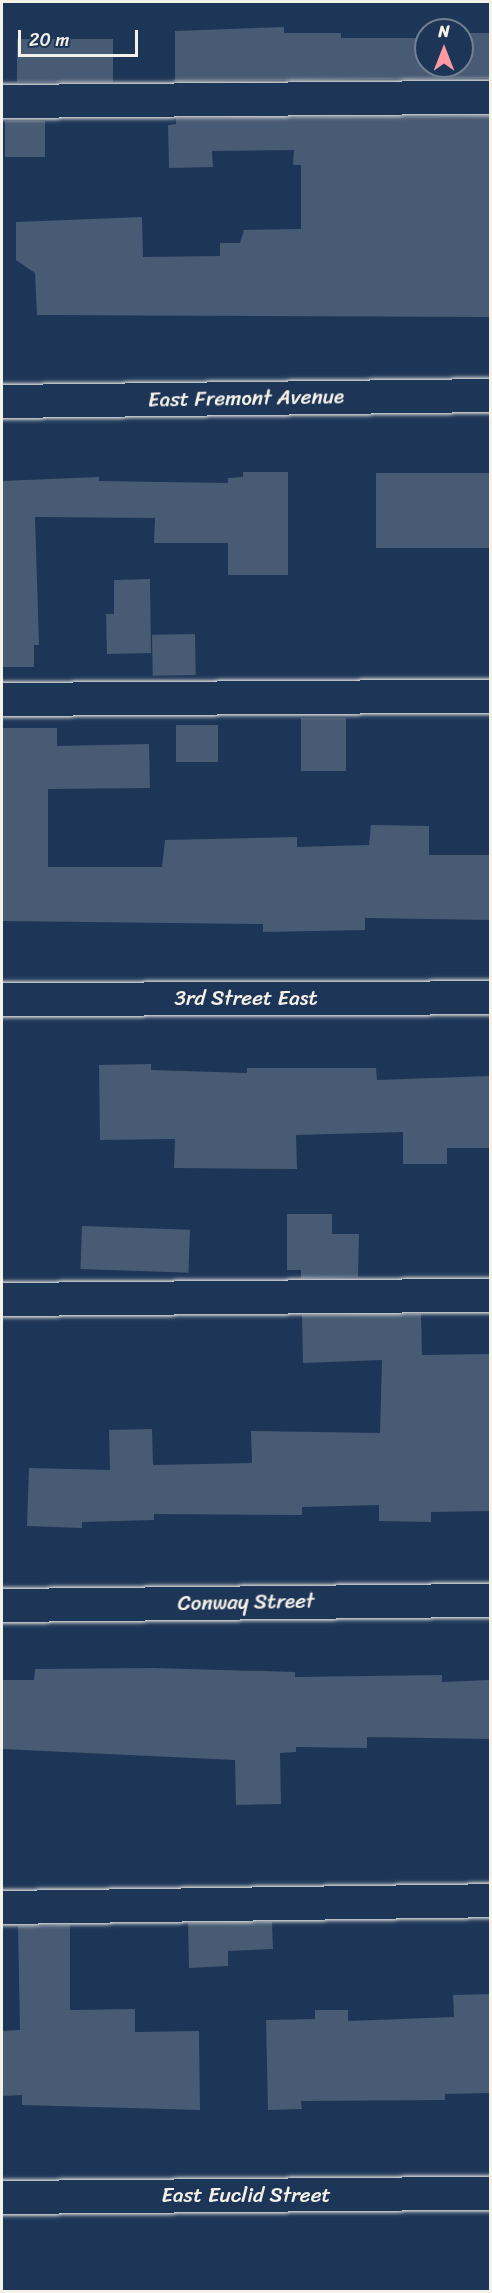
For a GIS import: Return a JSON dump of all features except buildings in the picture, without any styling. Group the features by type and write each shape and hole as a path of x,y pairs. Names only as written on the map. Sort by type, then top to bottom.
{"street":[{"path":"2,101 490,97"},
{"name":"East Fremont Avenue","path":"2,401 490,395"},
{"path":"2,699 490,696"},
{"name":"3rd Street East","path":"2,999 490,997"},
{"path":"2,1299 490,1295"},
{"name":"Conway Street","path":"2,1605 490,1600"},
{"path":"2,1907 490,1900"},
{"name":"East Euclid Street","path":"2,2197 490,2193"}]}
